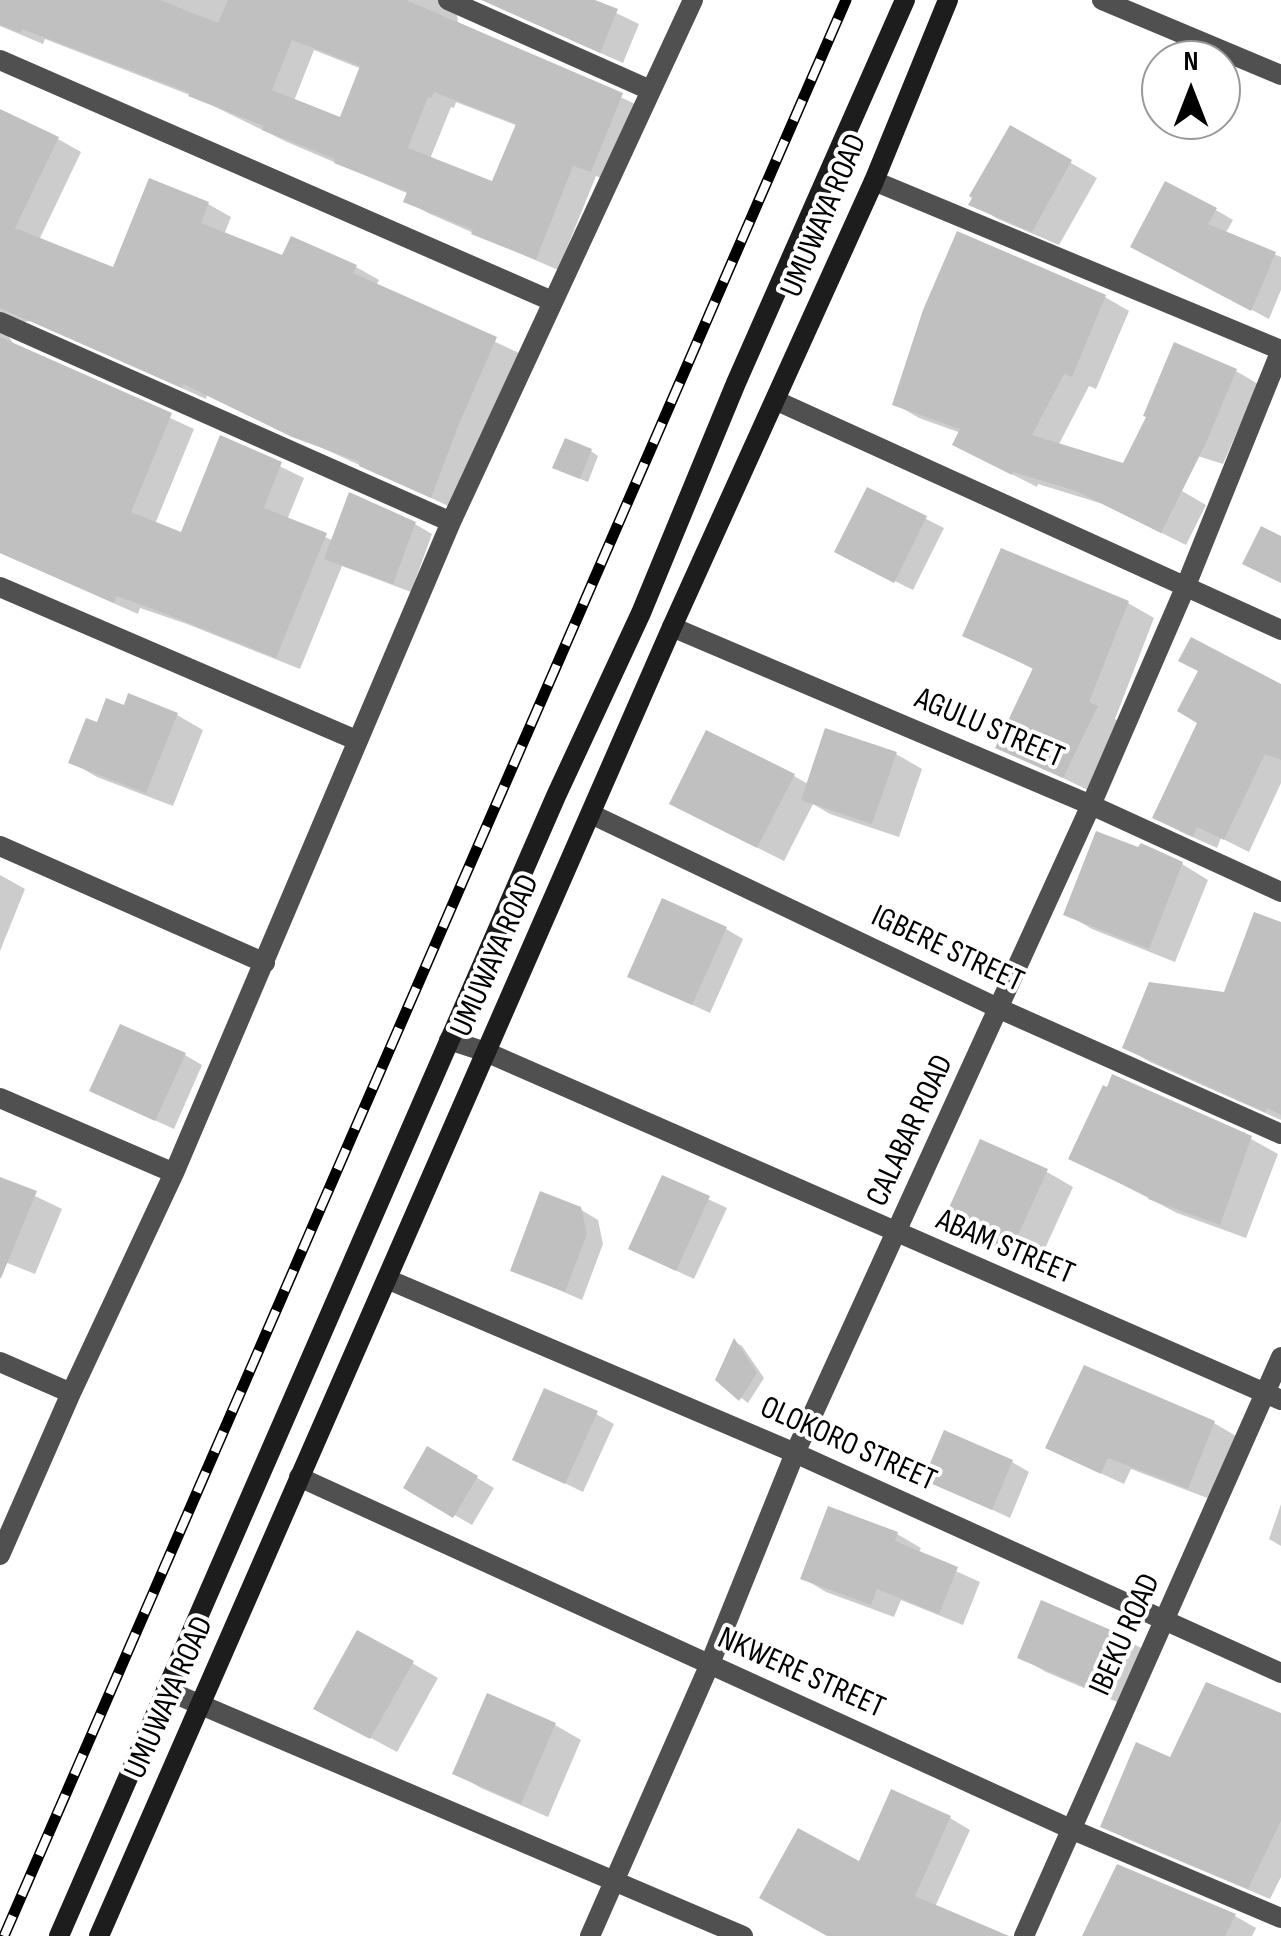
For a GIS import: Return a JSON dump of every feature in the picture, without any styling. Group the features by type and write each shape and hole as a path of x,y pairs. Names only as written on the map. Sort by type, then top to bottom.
{"street":[{"path":"448,0 650,90"},
{"path":"0,1555 174,1173 451,522 694,0"},
{"name":"UMUWAYA ROAD","path":"59,1936 641,612 752,346 905,0"},
{"name":"UMUWAYA ROAD","path":"99,1936 672,627 874,181 948,0"},
{"path":"1102,0 1281,75"},
{"path":"0,60 552,301"},
{"path":"874,181 1281,350"},
{"path":"0,322 451,522"},
{"name":"CALABAR ROAD","path":"590,1936 709,1666 795,1453 1091,806 1281,350"},
{"path":"777,400 1281,630"},
{"path":"0,587 356,740"},
{"name":"AGULU STREET","path":"672,627 1091,806 1281,892"},
{"name":"IGBERE STREET","path":"591,814 1000,1010 1281,1134"},
{"path":"0,846 265,963"},
{"name":"ABAM STREET","path":"450,1040 486,1052 1273,1397"},
{"path":"0,1098 174,1173"},
{"name":"OLOKORO STREET","path":"387,1278 795,1453 1281,1673"},
{"name":"IBEKU ROAD","path":"1024,1936 1165,1622 1273,1397 1281,1356"},
{"path":"0,1362 71,1393"},
{"name":"NKWERE STREET","path":"300,1477 1073,1830 1281,1918"},
{"path":"166,1690 743,1936"}],"building":[{"path":"0,0 160,0 218,23 228,0 406,0 623,93 591,172 573,166 536,260 403,202 407,192 334,163 335,159 262,130 264,126 188,96 190,93 22,29 21,33 0,25","holes":["292,40 360,66 340,117 272,90","434,92 516,124 492,181 408,148 428,97"]},
{"path":"482,0 595,0 618,9 600,53"},
{"path":"0,109 59,137 15,228 113,267 149,178 209,202 201,223 282,255 291,236 357,265 353,273 497,337 431,498 359,466 360,462 292,437 183,384 182,388 0,308"},
{"path":"1010,125 1072,160 1032,232 968,205 972,198 969,196"},
{"path":"1165,181 1217,208 1208,224 1276,252 1251,311 1130,247"},
{"path":"957,231 1106,295 1072,377 1064,374 1032,435 1123,463 1146,417 1143,416 1174,342 1237,369 1161,533 1076,491 1013,472 1012,475 952,445 960,429 892,405 923,310"},
{"path":"0,337 172,413 131,512 181,532 220,435 282,462 264,508 327,533 276,658 116,596 114,603 0,553"},
{"path":"565,438 592,449 580,479 552,468"},
{"path":"867,487 927,516 894,583 834,552"},
{"path":"349,492 416,522 393,584 324,559"},
{"path":"1261,526 1281,536 1281,583 1242,564"},
{"path":"1001,548 1129,601 1089,702 1098,706 1063,778 995,748 1033,668 962,636"},
{"path":"1191,637 1281,684 1281,760 1265,754 1224,840 1197,827 1193,837 1152,818 1197,723 1177,711 1198,671 1178,661"},
{"path":"128,693 178,713 146,793 68,763 86,718 97,722 106,698 124,705"},
{"path":"825,728 897,752 872,824 801,800"},
{"path":"706,730 795,774 757,848 669,804"},
{"path":"1096,831 1138,847 1141,843 1183,862 1149,949 1063,915"},
{"path":"662,898 727,927 692,1005 627,977"},
{"path":"1254,912 1281,922 1281,1115 1267,1108 1265,1112 1122,1048 1149,982 1224,992"},
{"path":"120,1024 186,1053 155,1121 89,1091"},
{"path":"1112,1074 1252,1136 1220,1225 1148,1199 1068,1159"},
{"path":"980,1139 1048,1169 1010,1253 942,1223"},
{"path":"662,1175 710,1196 676,1271 628,1249"},
{"path":"0,1177 37,1191 1,1278 0,1278"},
{"path":"540,1191 581,1207 587,1234 565,1292 510,1271"},
{"path":"734,1338 757,1373 739,1401 715,1380"},
{"path":"1084,1365 1215,1421 1188,1489 1108,1458 1101,1474 1045,1448"},
{"path":"544,1388 598,1411 565,1484 512,1460"},
{"path":"944,1430 1013,1460 992,1510 923,1480"},
{"path":"427,1446 478,1476 453,1518 403,1488"},
{"path":"828,1506 898,1532 895,1541 958,1567 939,1614 877,1589 871,1605 800,1579"},
{"path":"1041,1600 1127,1637 1102,1694 1017,1658"},
{"path":"357,1630 414,1661 370,1739 313,1709"},
{"path":"1206,1682 1281,1713 1281,1821 1248,1889 1100,1827 1136,1742 1170,1757"},
{"path":"487,1693 556,1723 521,1804 452,1774"},
{"path":"891,1789 951,1816 915,1896 1009,1936 827,1936 759,1898 798,1828 859,1861"},
{"path":"1117,1864 1236,1914 1225,1936 1082,1936"}],"railway":[{"path":"4,1936 846,0"}]}
